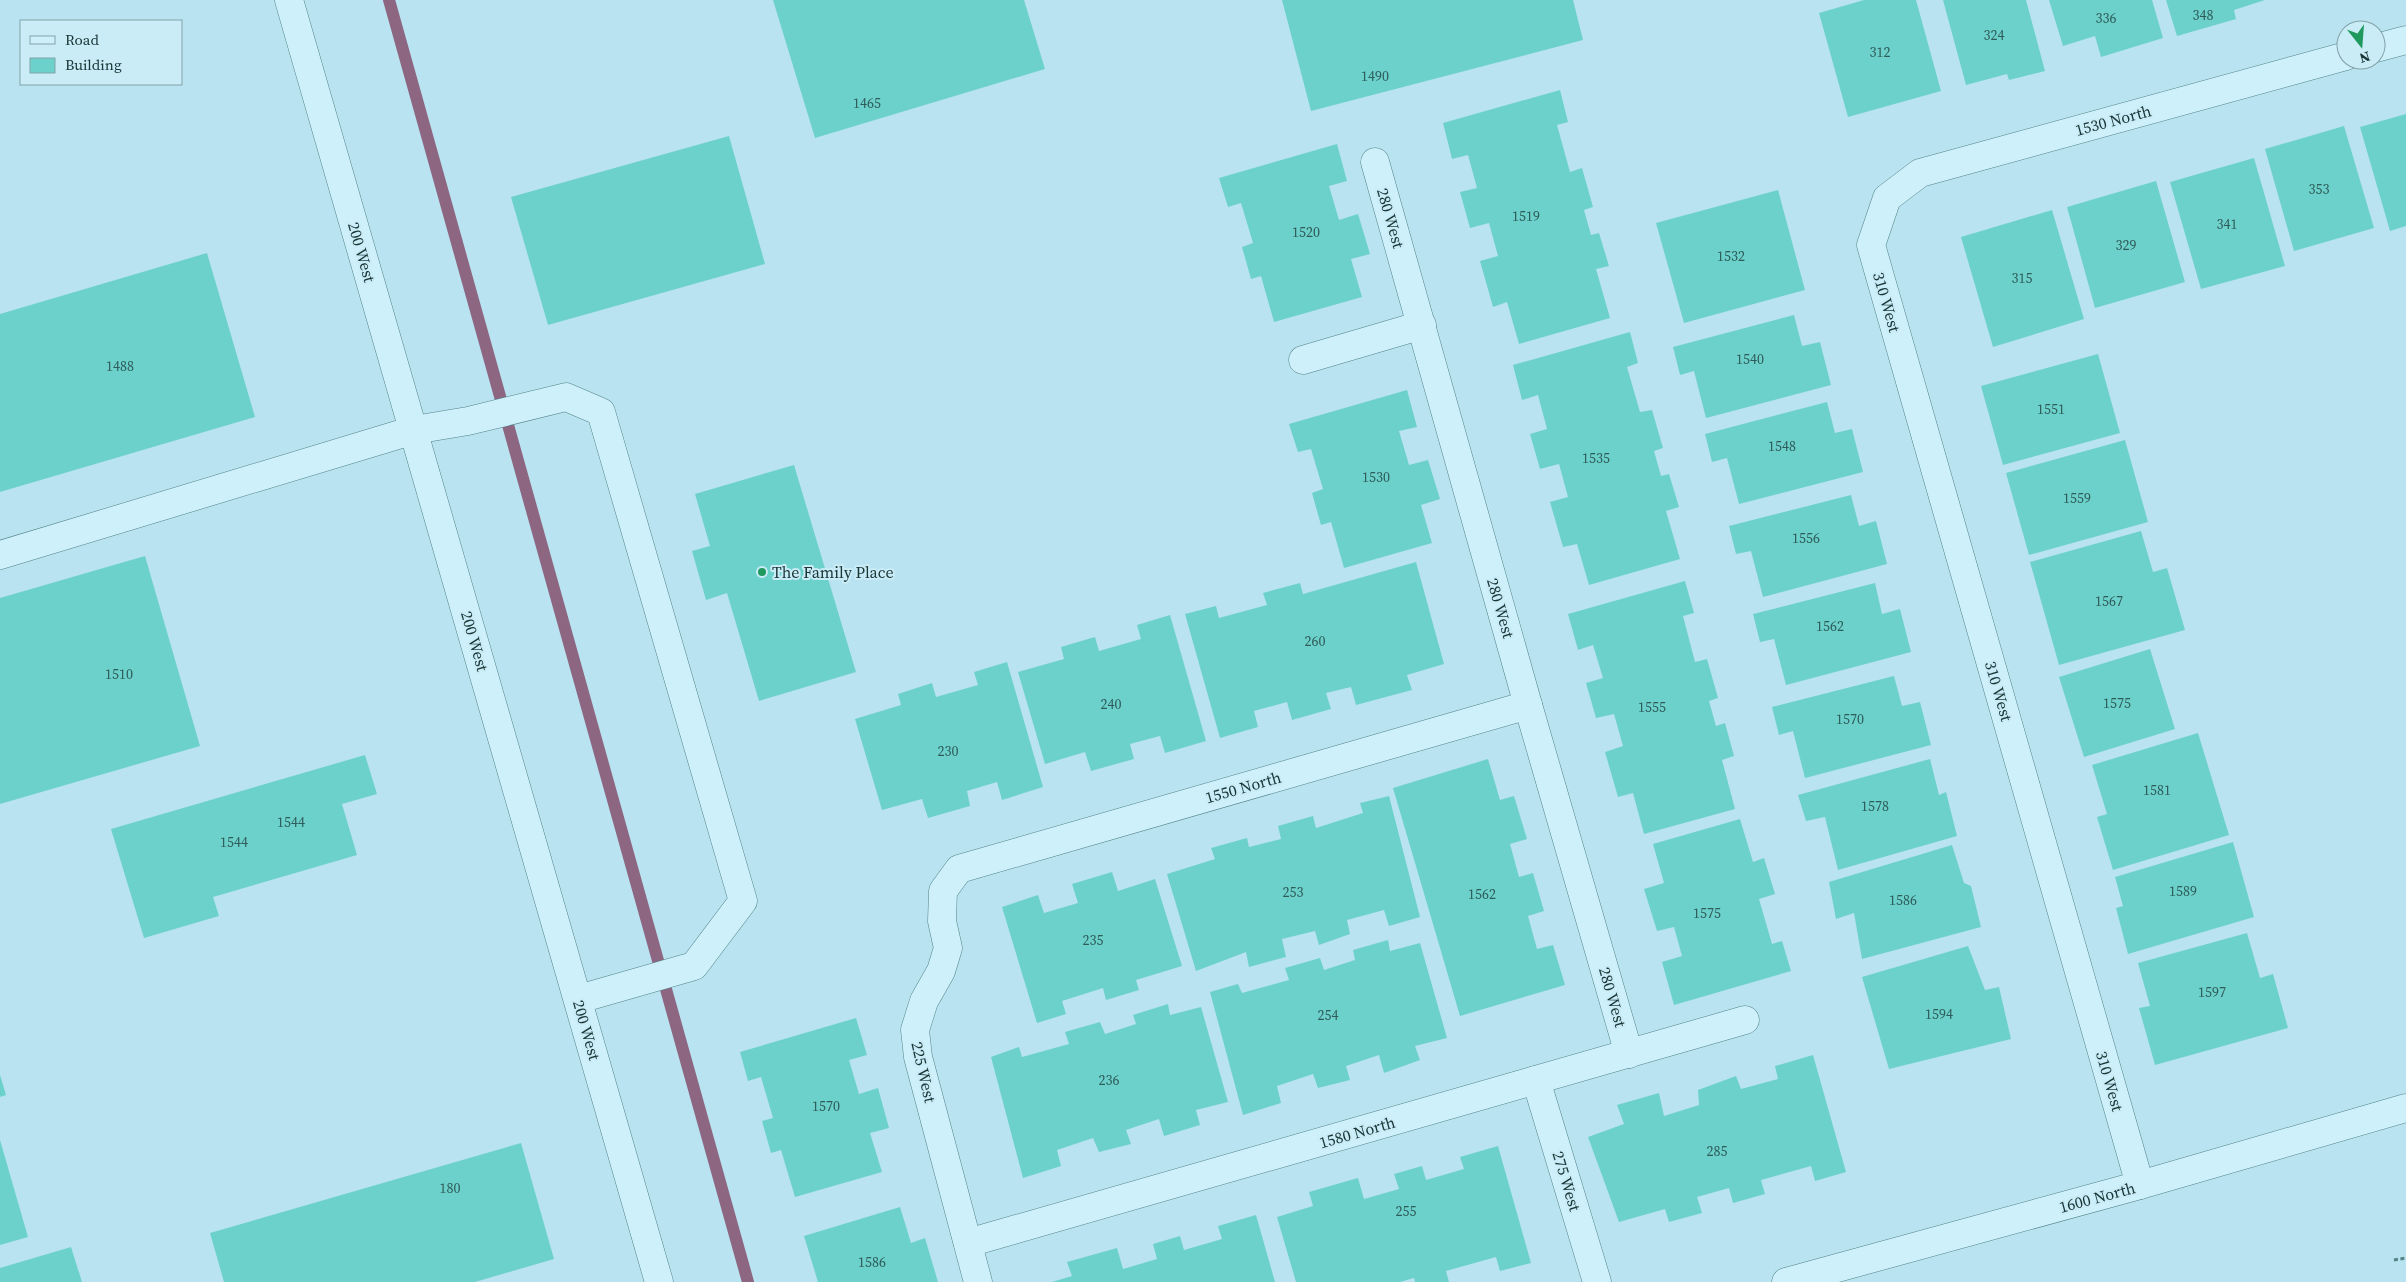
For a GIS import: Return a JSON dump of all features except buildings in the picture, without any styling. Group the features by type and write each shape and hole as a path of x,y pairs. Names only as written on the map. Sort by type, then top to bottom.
{"street":[{"name":"200 West","path":"289,0 579,999 659,1282"},
{"path":"2386,45 2406,40"},
{"name":"1530 North","path":"1887,198 1920,173 2336,59"},
{"name":"280 West","path":"1375,162 1528,705 1629,1054"},
{"name":"310 West","path":"1887,198 1871,245 2140,1185"},
{"path":"1303,360 1422,326"},
{"path":"0,555 414,430 468,420 566,397 601,412 743,901 694,966 579,999"},
{"name":"1550 North","path":"958,869 1528,705"},
{"name":"225 West","path":"958,869 943,890 942,921 948,948 941,971 924,1001 915,1030 918,1057 978,1282"},
{"name":"1580 North","path":"968,1243 1746,1020"},
{"name":"275 West","path":"1536,1080 1597,1282"},
{"name":"1600 North","path":"1786,1282 2140,1185 2406,1108"}],"path":[{"path":"2394,1260 2406,1258"}],"waterway":[{"path":"389,0 748,1282"}],"place":[{"name":"The Family Place","path":"762,572"}]}
